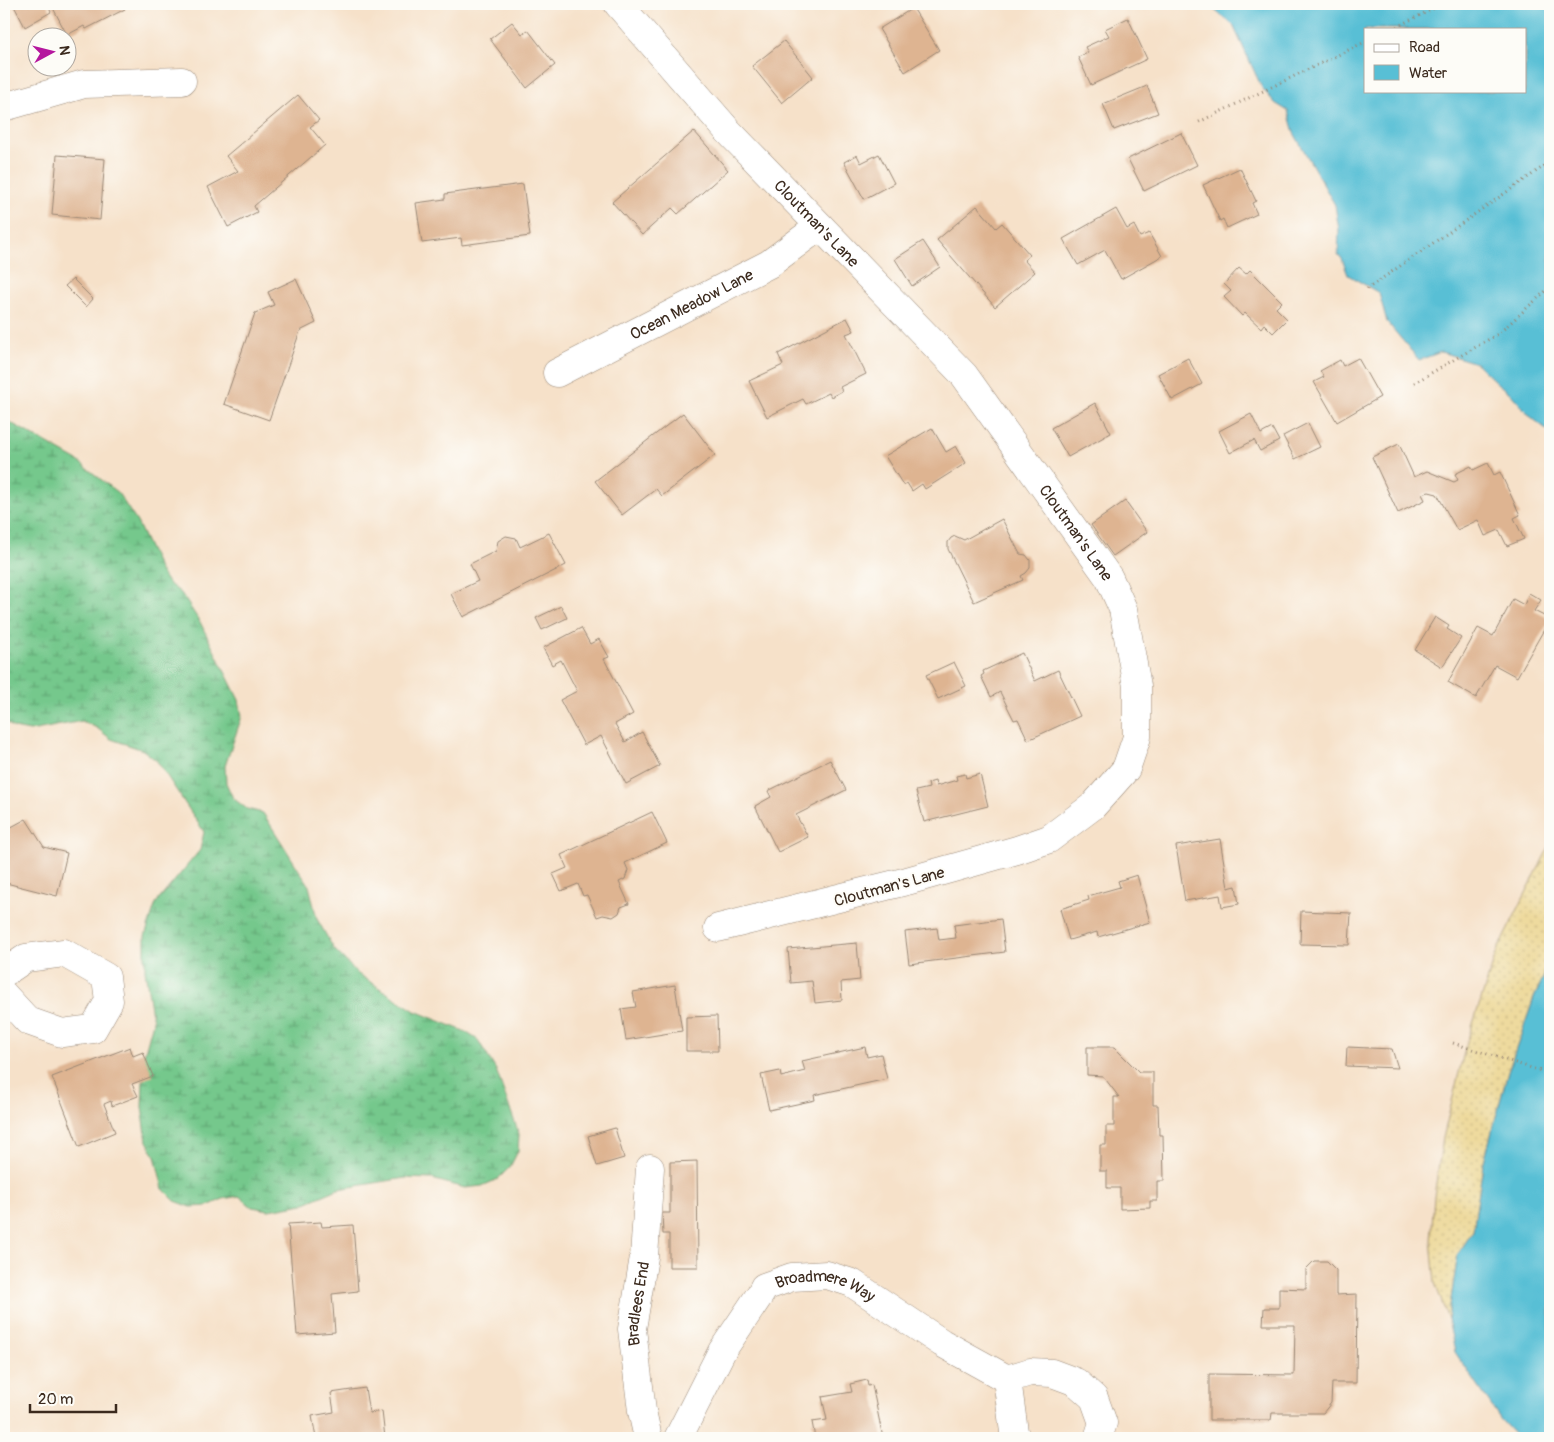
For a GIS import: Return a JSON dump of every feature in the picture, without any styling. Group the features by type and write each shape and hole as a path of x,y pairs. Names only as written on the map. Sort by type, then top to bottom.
{"street":[{"name":"Cloutman's Lane","path":"618,4 728,131 964,375 1109,578 1123,609 1137,686 1137,737 1126,770 1093,806 1049,839 979,862 718,928"},
{"path":"4,107 84,84 182,81"},
{"name":"Ocean Meadow Lane","path":"557,373 768,264 820,226"},
{"path":"4,973 26,958 64,953 106,977 110,1001 94,1029 62,1033 28,1021 4,995"},
{"name":"Bradlees End","path":"648,1438 642,1410 632,1329 644,1257 650,1168"},
{"name":"Broadmere Way","path":"678,1438 722,1350 764,1287 792,1278 827,1275 852,1283 942,1343 1006,1379"},
{"path":"1016,1438 1006,1379 1030,1372 1052,1373 1076,1382 1094,1398 1102,1423 1098,1438"}],"path":[{"path":"1394,28 1443,4"},
{"path":"1199,122 1364,42"},
{"path":"1367,289 1550,162"},
{"path":"1414,383 1498,334 1548,289"},
{"path":"1453,1043 1550,1074"}],"green space":[{"path":"4,419 78,461 118,493 137,522 159,569 168,583 181,593 200,622 239,700 242,716 225,766 226,783 233,798 247,809 263,813 309,886 317,919 334,949 358,974 415,1011 464,1031 478,1040 496,1070 519,1134 518,1151 510,1167 498,1179 482,1186 465,1188 432,1179 405,1178 338,1189 303,1204 269,1210 252,1207 239,1196 223,1199 208,1206 191,1207 175,1201 163,1189 155,1156 147,1141 142,1107 144,1055 153,1022 145,970 145,936 156,903 200,850 204,832 157,761 143,750 111,739 97,728 82,721 30,731 14,728 4,721"}],"sand":[{"path":"1550,845 1550,963 1534,998 1508,1072 1483,1165 1473,1231 1458,1254 1448,1319 1435,1283 1431,1241 1434,1196 1443,1138 1465,1048 1497,951"}],"water":[{"path":"1207,4 1550,4 1550,432 1532,418 1510,393 1476,363 1441,352 1419,360 1387,322 1379,293 1348,275 1338,254 1339,230 1335,205 1294,133 1288,111 1275,103 1262,88 1233,25"},
{"path":"1550,963 1550,1438 1518,1438 1501,1420 1455,1352 1448,1319 1458,1254 1473,1231 1483,1165 1508,1072 1534,998"}],"building":[{"path":"13,4 47,4 51,12 25,27"},
{"path":"51,4 122,4 125,9 86,29 84,26 78,29 63,28"},
{"path":"913,8 939,50 905,72 879,29"},
{"path":"1128,18 1147,59 1091,85 1078,57 1088,53 1085,47 1109,36 1105,29"},
{"path":"512,22 522,34 528,30 555,65 527,88 490,39"},
{"path":"784,41 813,77 782,103 752,66"},
{"path":"1147,86 1158,113 1114,130 1103,104"},
{"path":"298,95 319,120 310,127 325,145 254,206 257,212 228,227 208,187 238,171 226,156"},
{"path":"694,131 728,170 678,214 672,208 642,235 612,202"},
{"path":"1181,133 1197,165 1144,191 1128,159"},
{"path":"879,154 894,183 864,199 844,162 857,155 861,163"},
{"path":"57,155 105,159 100,220 52,215"},
{"path":"1240,168 1256,201 1252,203 1257,214 1227,228 1223,219 1220,221 1203,185"},
{"path":"523,184 530,236 462,245 461,238 422,243 416,203 445,199 445,194"},
{"path":"977,206 996,228 1002,223 1030,255 1024,260 1035,272 995,307 937,240"},
{"path":"1116,209 1127,229 1134,225 1140,237 1149,233 1162,256 1121,279 1105,250 1078,265 1063,239"},
{"path":"923,241 940,267 912,286 895,259"},
{"path":"1239,268 1246,274 1250,270 1282,302 1276,308 1287,319 1273,333 1264,324 1261,328 1245,313 1242,316 1224,297 1231,291 1224,284"},
{"path":"73,279 93,299 86,307 65,286"},
{"path":"296,279 316,323 300,331 269,420 224,404 255,313 274,305 268,292"},
{"path":"847,318 854,331 846,334 866,374 840,387 842,391 831,397 829,393 806,404 803,399 767,417 749,381 783,365 778,354"},
{"path":"1188,358 1202,384 1172,400 1158,374"},
{"path":"1358,358 1380,397 1337,422 1314,382 1324,377 1320,371 1340,360 1343,366"},
{"path":"1095,403 1111,433 1068,457 1051,428"},
{"path":"683,413 715,455 662,496 656,489 622,515 595,481"},
{"path":"1251,414 1261,434 1272,428 1279,441 1260,451 1254,440 1230,453 1219,431"},
{"path":"1308,423 1320,447 1295,459 1283,436"},
{"path":"932,428 946,452 956,446 966,463 925,489 922,484 912,491 907,483 903,485 885,456"},
{"path":"1399,444 1414,477 1427,471 1454,482 1458,480 1455,474 1471,466 1473,470 1488,463 1494,475 1500,472 1520,515 1514,518 1524,539 1507,546 1499,530 1485,536 1478,520 1457,530 1437,494 1429,492 1422,494 1425,500 1398,513 1372,457"},
{"path":"1125,501 1147,532 1113,556 1091,525"},
{"path":"1002,519 1020,554 1026,555 1030,560 1030,568 1021,576 1023,580 974,602 948,549 948,542 955,536 964,540"},
{"path":"549,533 566,565 463,617 451,594 478,581 470,564 496,551 498,541 506,536 516,538 520,547"},
{"path":"1529,593 1541,600 1534,611 1550,619 1517,677 1495,665 1476,698 1448,682 1478,628 1493,636 1513,599 1524,605"},
{"path":"561,606 567,618 542,630 536,618"},
{"path":"1435,617 1449,626 1447,629 1461,638 1442,667 1415,650"},
{"path":"581,628 590,644 599,639 609,657 604,659 633,714 615,724 625,742 642,732 660,766 626,784 601,736 584,745 560,700 577,691 561,660 552,665 543,648"},
{"path":"1022,653 1035,681 1058,670 1080,716 1028,740 1018,719 1014,720 1000,692 991,697 981,676 984,674 983,671"},
{"path":"954,662 966,686 938,699 926,675"},
{"path":"830,760 846,790 796,815 808,837 778,852 755,806 771,797 768,791"},
{"path":"965,774 966,778 980,774 988,806 924,822 916,791 929,788 928,783 935,781 936,786 957,780 956,776"},
{"path":"652,812 667,843 625,863 628,870 625,879 619,882 629,904 621,907 619,913 613,917 603,915 597,917 587,895 583,896 578,884 561,891 553,874 567,868 561,855"},
{"path":"26,819 44,847 67,853 57,896 4,884 4,831"},
{"path":"1220,839 1228,888 1236,886 1239,904 1222,907 1220,895 1185,901 1176,846"},
{"path":"1137,875 1150,922 1098,937 1097,932 1069,940 1060,909 1089,900 1088,896 1120,887 1118,881"},
{"path":"1301,911 1351,913 1349,945 1300,944"},
{"path":"1001,919 1005,952 909,964 905,932 937,928 939,940 956,938 954,925"},
{"path":"857,943 860,980 841,982 842,1000 815,1003 812,981 791,983 788,949"},
{"path":"675,985 682,1031 626,1040 621,1009 636,1007 633,992"},
{"path":"717,1016 718,1051 686,1051 686,1017"},
{"path":"130,1047 133,1056 143,1052 153,1076 132,1084 138,1096 112,1106 111,1101 104,1104 115,1132 79,1147 52,1077"},
{"path":"865,1047 867,1057 881,1054 887,1079 814,1095 815,1100 769,1110 761,1075 780,1071 781,1077 805,1071 802,1061"},
{"path":"1087,1047 1114,1047 1139,1072 1153,1072 1153,1105 1158,1105 1159,1135 1163,1135 1164,1181 1157,1181 1157,1201 1150,1201 1150,1208 1120,1209 1120,1188 1107,1188 1107,1171 1100,1171 1100,1145 1106,1145 1106,1126 1114,1126 1114,1097 1119,1097 1103,1076 1087,1075"},
{"path":"1347,1047 1392,1049 1398,1068 1346,1066"},
{"path":"615,1128 624,1158 597,1166 588,1136"},
{"path":"697,1161 698,1267 669,1267 669,1234 663,1234 662,1213 670,1213 670,1162"},
{"path":"321,1222 322,1227 353,1225 358,1291 332,1294 335,1332 297,1335 288,1224"},
{"path":"1314,1261 1327,1261 1336,1270 1336,1295 1357,1294 1356,1383 1332,1383 1331,1403 1323,1413 1272,1413 1271,1420 1209,1420 1209,1374 1294,1375 1295,1325 1263,1325 1264,1308 1279,1308 1279,1288 1306,1289 1306,1269"},
{"path":"867,1380 868,1386 872,1385 883,1438 815,1438 812,1422 827,1420 822,1397 852,1392 850,1384"},
{"path":"365,1388 369,1413 382,1411 385,1438 316,1438 312,1416 334,1412 331,1393"}]}
